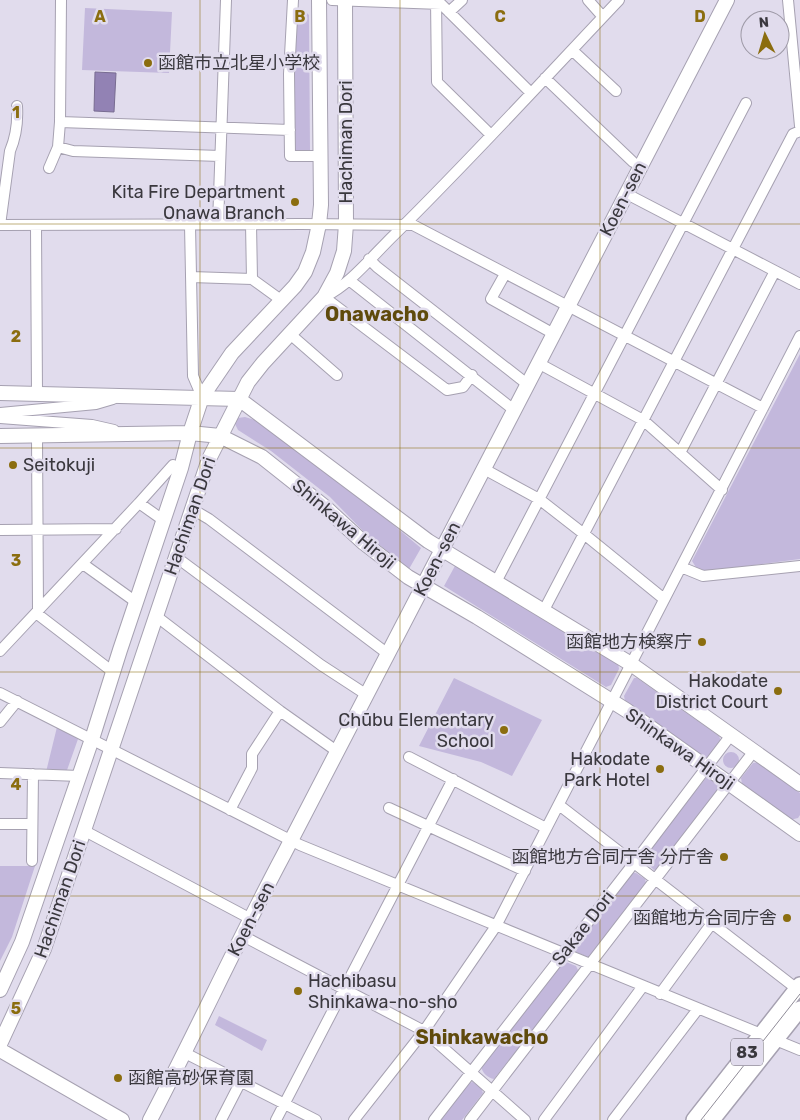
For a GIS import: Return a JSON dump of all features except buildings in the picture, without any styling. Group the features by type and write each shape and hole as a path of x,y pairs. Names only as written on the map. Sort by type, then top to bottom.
{"main road":[{"name":"83","path":"714,1115 760,1035 798,987"},
{"name":"83","path":"694,1120 714,1115 800,1009"}],"street":[{"path":"49,168 58,147 60,122 61,0"},
{"path":"218,224 226,0"},
{"path":"293,0 289,74 290,156 320,156"},
{"name":"Hachiman Dori","path":"0,990 22,942 92,739 181,468 202,397 232,352 305,272 313,252 321,205 319,0"},
{"path":"340,0 436,2 441,4 531,93"},
{"name":"Hachiman Dori","path":"0,1044 44,949 208,459 248,382 324,297 337,273 344,251 346,224 340,0"},
{"path":"449,12 462,0"},
{"path":"588,0 603,17"},
{"name":"Koen-sen","path":"150,1120 242,936 443,550 625,193 727,0"},
{"path":"788,0 800,126"},
{"path":"472,375 463,387 447,390 324,297 349,280 491,135 603,17 615,1"},
{"path":"436,2 437,82 491,135"},
{"path":"572,50 616,91"},
{"path":"545,78 634,162"},
{"path":"496,582 746,103"},
{"path":"17,106 18,117 15,140 10,151 0,225 413,225 763,408"},
{"path":"60,122 290,130"},
{"path":"544,610 793,134 800,130"},
{"path":"58,147 73,151 220,156"},
{"path":"625,193 800,284"},
{"path":"251,224 252,279"},
{"path":"190,225 193,376 202,397"},
{"path":"36,226 37,393"},
{"path":"369,259 527,384"},
{"path":"680,453 775,271"},
{"path":"505,274 491,299 554,334"},
{"path":"191,277 252,279 281,300"},
{"path":"349,280 514,410"},
{"path":"290,334 337,375"},
{"path":"354,1120 424,1031 496,926 800,336"},
{"path":"538,364 643,420 722,490"},
{"path":"0,393 239,399"},
{"path":"0,413 96,404 128,395"},
{"name":"Shinkawa Hiroji","path":"239,399 428,541 630,664 800,784"},
{"path":"0,418 92,425 127,433"},
{"name":"Shinkawa Hiroji","path":"0,436 127,433 190,433 220,436 262,457 325,507 364,543 408,576 612,701 799,830"},
{"path":"37,436 37,611"},
{"path":"0,651 116,529 173,465"},
{"path":"484,469 539,499 664,599"},
{"path":"139,503 163,520"},
{"path":"192,509 388,654"},
{"path":"0,530 116,529"},
{"path":"176,557 321,664 367,695"},
{"path":"83,564 136,602"},
{"path":"681,567 703,576 800,566"},
{"path":"37,611 113,672"},
{"path":"156,616 280,711 338,752"},
{"path":"0,693 291,841 589,965 800,1050"},
{"path":"0,722 17,701"},
{"path":"230,810 252,768 252,754 280,711"},
{"name":"Sakae Dori","path":"434,1120 731,735"},
{"name":"Sakae Dori","path":"470,1120 754,751"},
{"path":"409,757 546,828"},
{"path":"0,773 79,776"},
{"path":"32,862 33,774"},
{"path":"276,1120 453,779"},
{"path":"559,805 712,924 798,987"},
{"path":"388,808 525,871"},
{"path":"0,824 32,824"},
{"path":"84,830 251,919"},
{"path":"660,994 712,924"},
{"path":"242,936 424,1031 472,1071 525,1120"},
{"path":"544,1120 643,986"},
{"path":"613,1120 698,1009"},
{"path":"0,1050 122,1120"},
{"path":"185,1053 316,1120"},
{"path":"221,1120 240,1081"}],"shaded area":[{"path":"85,8 172,12 169,73 82,70"},
{"path":"297,9 303,9 309,15 310,151 296,151 294,149 293,72"},
{"path":"95,72 116,73 114,112 94,111"},
{"path":"800,354 800,559 707,571 697,569 692,561"},
{"path":"245,417 255,420 342,482 421,548 409,569 366,534 330,497 271,451 238,430 234,422 238,418"},
{"path":"456,564 618,663 619,669 611,685 606,687 444,586"},
{"path":"454,678 542,720 512,776 481,762 419,746"},
{"path":"634,678 637,678 719,736 721,741 709,757 703,757 625,701 624,696"},
{"path":"57,727 78,739 66,773 46,772"},
{"path":"728,752 734,752 739,757 737,766 728,768 723,763 723,757"},
{"path":"760,762 800,793 800,815 798,818 790,820 742,784 741,778 753,763"},
{"path":"710,777 719,784 719,789 658,869 654,870 644,860 644,856 706,778"},
{"path":"0,866 35,866 12,937 0,961"},
{"path":"632,873 636,873 645,879 646,883 591,956 588,957 576,952 575,948"},
{"path":"566,962 576,966 578,970 576,975 494,1079 488,1076 484,1073 481,1066 563,963"},
{"path":"219,1016 267,1040 262,1051 215,1025"},
{"path":"473,1082 481,1088 483,1093 462,1120 439,1120 468,1083"}],"tram line":[{"path":"701,1120 800,994"}],"place":[{"name":"函館市立北星小学校","path":"148,63"},
{"name":"Kita Fire Department Onawa Branch","path":"295,202"},
{"name":"Seitokuji","path":"13,465"},
{"name":"函館地方検察庁","path":"702,642"},
{"name":"Hakodate District Court","path":"778,691"},
{"name":"Chūbu Elementary School","path":"504,730"},
{"name":"Hakodate Park Hotel","path":"660,769"},
{"name":"函館地方合同庁舎 分庁舎","path":"724,857"},
{"name":"函館地方合同庁舎","path":"787,918"},
{"name":"Hachibasu Shinkawa-no-sho","path":"298,991"},
{"name":"函館高砂保育園","path":"118,1078"}],"district":[{"name":"Onawacho","path":"377,314"},
{"name":"Shinkawacho","path":"482,1037"}]}
